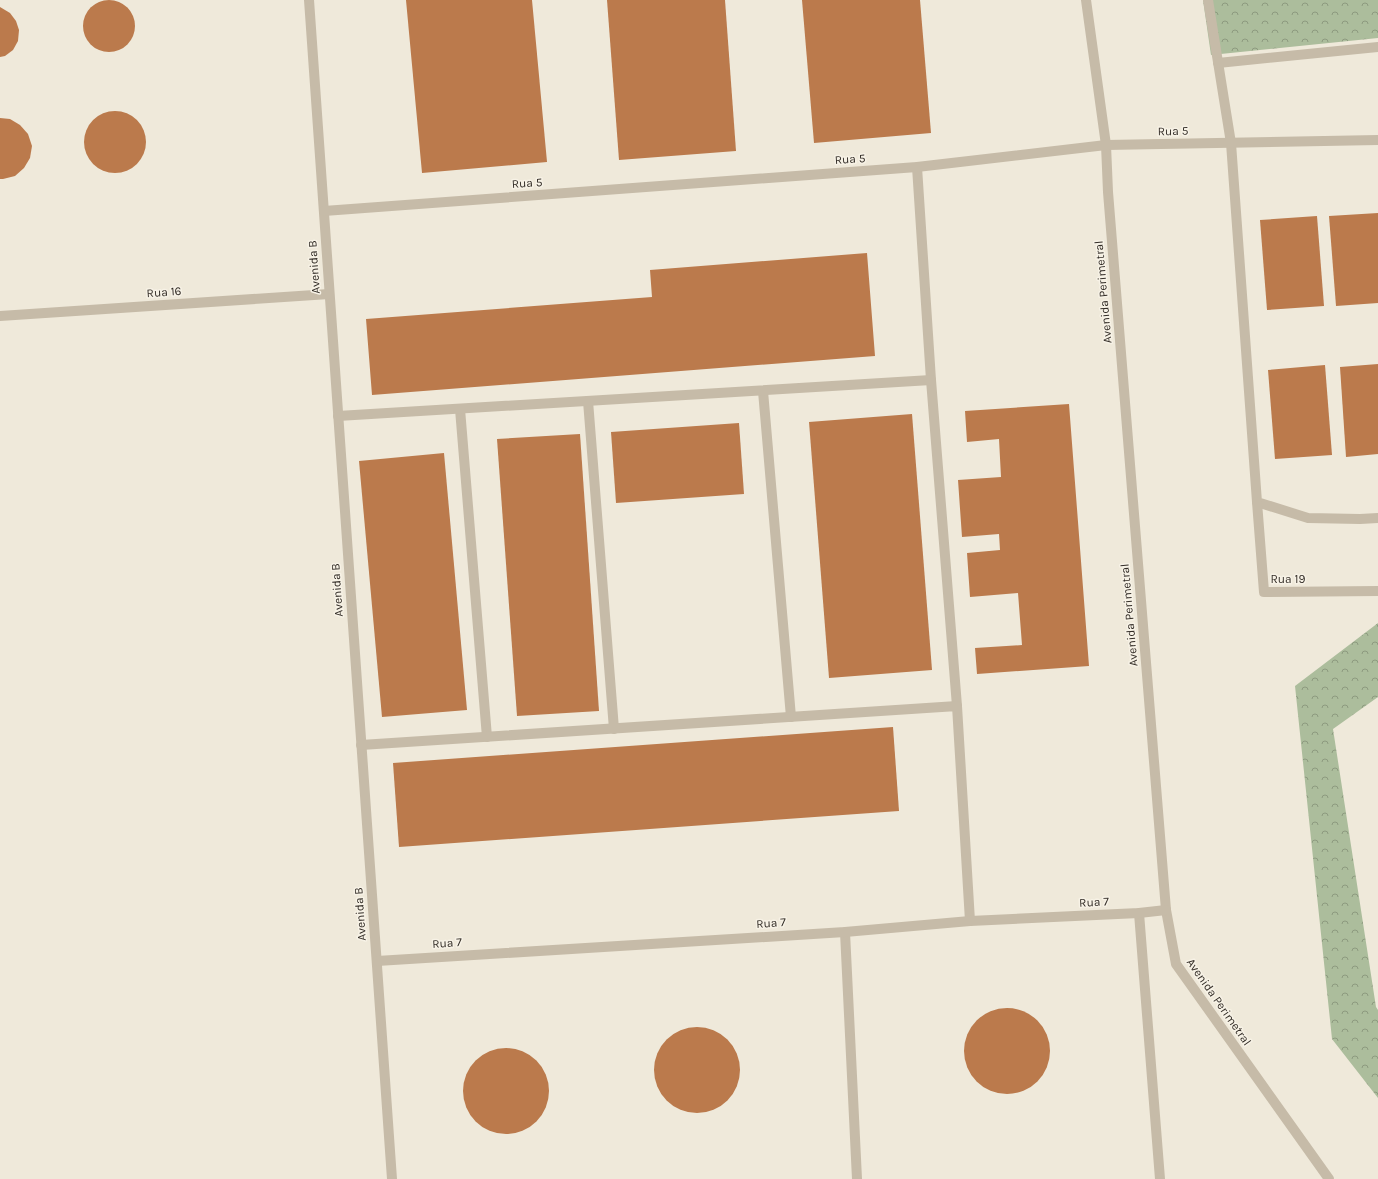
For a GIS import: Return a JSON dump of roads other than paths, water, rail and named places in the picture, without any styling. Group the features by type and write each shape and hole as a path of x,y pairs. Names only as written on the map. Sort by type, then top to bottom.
{"lane":[{"name":"Avenida B","path":"309,0 392,1179"},
{"name":"Avenida Perimetral","path":"1086,0 1106,145 1109,208 1166,910 1176,964 1329,1179"},
{"path":"1208,0 1231,143 1257,502 1308,518 1360,520 1378,518"},
{"path":"1218,63 1378,48"},
{"name":"Rua 5","path":"324,211 917,167 1106,145 1378,140"},
{"path":"917,167 970,921"},
{"name":"Rua 16","path":"0,316 329,294"},
{"path":"338,416 931,380"},
{"path":"763,390 791,717"},
{"path":"588,401 614,729"},
{"path":"460,409 487,737"},
{"name":"Rua 19","path":"1257,502 1264,592 1378,591"},
{"path":"361,745 956,706"},
{"name":"Rua 7","path":"377,961 845,932 970,921 1138,914 1166,910"},
{"path":"1138,914 1160,1179"},
{"path":"845,932 857,1179"}]}
